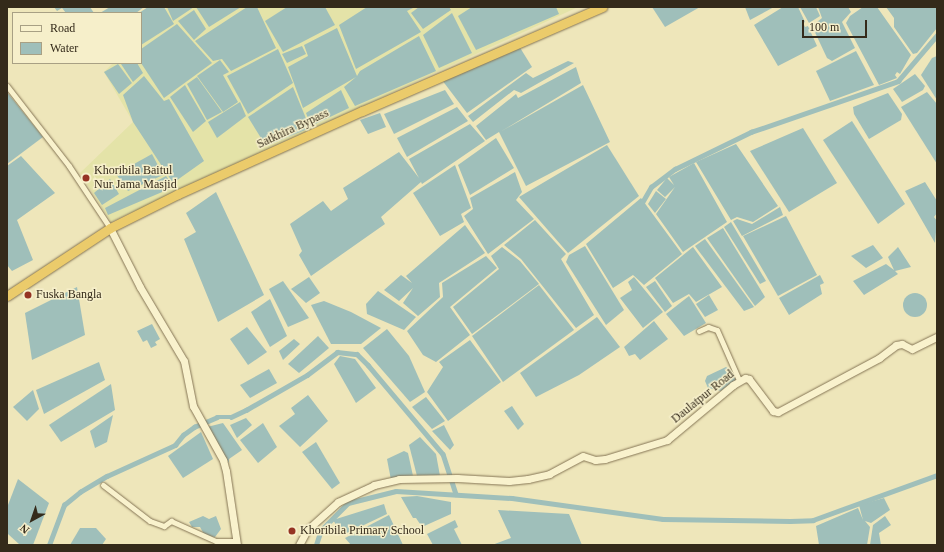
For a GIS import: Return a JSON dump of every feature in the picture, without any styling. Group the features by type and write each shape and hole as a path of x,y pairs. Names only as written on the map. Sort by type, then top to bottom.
{"highway":[{"name":"Satkhira Bypass","path":"7,296 110,228 178,194 362,111 602,7"}],"street":[{"path":"7,86 69,166 110,228 140,286 184,361 191,400 226,471 236,543 216,541 175,522 171,521 164,526 150,521 102,485"},
{"path":"699,331 708,327 717,330 739,380"},
{"name":"Daulatpur Road","path":"299,545 307,530 338,502 374,485 399,479 457,478 508,481 528,479 548,474 582,456 595,460 605,459 667,440 739,380 749,379 773,411 778,412 879,358 896,345 902,344 912,348 937,337"}],"shaded area":[{"path":"167,7 578,7 111,222 80,173 133,122 104,72 112,64 142,64 142,33"}],"water":[{"path":"54,7 90,7 93,12 65,12 62,8 57,11"},
{"path":"110,7 144,7 137,12 102,12"},
{"path":"148,7 164,7 174,24 142,44 142,12 140,12"},
{"path":"167,7 194,7 173,21"},
{"path":"196,7 241,7 209,27"},
{"path":"247,7 257,7 276,48 231,71 222,59 213,61 195,41"},
{"path":"287,7 325,7 335,25 283,52 265,21"},
{"path":"367,7 415,7 407,11 421,32 356,69 339,25"},
{"path":"419,7 449,7 451,10 423,29 411,13"},
{"path":"472,7 556,7 559,14 476,50 458,16"},
{"path":"652,7 700,7 665,27"},
{"path":"745,7 774,7 750,20"},
{"path":"783,7 798,7 805,22 803,23 805,27 808,26 817,46 778,66 754,25"},
{"path":"800,7 816,7 820,16 809,23"},
{"path":"818,7 848,7 851,12 842,22 855,48 832,61 827,58 812,26 822,18"},
{"path":"863,7 877,7 911,55 900,74 897,72 895,75 897,78 879,85 846,23 850,16"},
{"path":"886,7 937,7 937,28 917,53 913,54 894,27 894,18"},
{"path":"194,10 206,29 194,40 178,21"},
{"path":"452,13 472,53 439,68 423,35"},
{"path":"177,24 212,63 164,98 142,64 142,48"},
{"path":"337,28 357,76 360,71 419,36 436,71 355,106 344,87 356,77 303,108 288,67 308,56 304,45"},
{"path":"302,46 306,54 287,63 282,54"},
{"path":"519,46 532,67 467,113 442,80"},
{"path":"278,49 293,83 248,114 227,76"},
{"path":"856,51 874,85 830,101 816,71"},
{"path":"937,56 937,100 921,75 932,58"},
{"path":"220,60 229,72 223,75 238,102 223,112 197,76"},
{"path":"568,61 574,63 521,93 514,90 473,122 468,116 526,73 533,78"},
{"path":"118,64 132,83 119,94 104,72"},
{"path":"121,64 138,64 143,73 133,82"},
{"path":"576,67 581,83 500,132 583,85 610,142 526,186 499,132 486,140 476,126 516,94 518,98"},
{"path":"915,74 925,86 923,90 902,102 893,89"},
{"path":"144,76 164,101 169,99 204,161 173,183 133,122 123,95"},
{"path":"197,77 222,112 207,120 187,84"},
{"path":"185,85 206,121 193,132 170,97"},
{"path":"293,87 310,128 266,146 248,117"},
{"path":"341,90 349,108 311,126 306,113"},
{"path":"445,90 454,104 394,134 384,114"},
{"path":"7,92 43,137 7,164"},
{"path":"927,92 937,104 937,164 901,107"},
{"path":"888,93 902,114 901,120 869,139 854,114 853,107"},
{"path":"240,102 246,116 217,138 208,122"},
{"path":"457,107 468,121 407,157 397,138"},
{"path":"380,113 386,127 368,134 360,120"},
{"path":"852,121 905,204 878,224 823,140"},
{"path":"470,124 485,141 422,184 421,182 381,217 385,224 311,276 299,255 302,251 290,224 323,201 331,211 348,199 343,188 399,152 419,178 409,159"},
{"path":"803,128 837,183 789,212 750,151"},
{"path":"496,138 514,168 470,195 458,165"},
{"path":"736,144 778,206 753,222 737,217 731,220 696,162"},
{"path":"607,145 639,196 568,253 519,197"},
{"path":"152,154 163,175 128,191 116,174"},
{"path":"21,156 55,193 17,220 33,260 12,271 7,265 7,166"},
{"path":"694,163 727,222 683,252 656,214 675,187 665,197 657,190 667,178 674,185 669,177"},
{"path":"455,165 471,208 461,214 464,222 440,236 413,193"},
{"path":"515,172 522,192 516,200 534,219 488,254 464,216 473,209 470,198"},
{"path":"166,176 174,187 108,215 105,208"},
{"path":"110,179 119,194 102,205 94,193"},
{"path":"925,182 937,201 937,213 934,217 937,221 935,243 905,191"},
{"path":"656,191 666,199 655,213 648,204"},
{"path":"216,192 264,295 218,322 184,239 196,232 186,213"},
{"path":"641,198 682,254 644,285 633,275 613,288 586,244"},
{"path":"780,207 783,215 742,236 733,221 737,219 752,224"},
{"path":"786,216 817,275 778,296 743,236"},
{"path":"535,220 566,254 561,259 594,315 576,328 521,259 504,245"},
{"path":"731,222 766,281 760,284 724,227"},
{"path":"465,225 485,253 439,283 440,297 418,316 403,303 413,288 399,301 384,290 401,275 412,283 406,276"},
{"path":"723,228 765,297 755,306 707,238"},
{"path":"705,239 754,307 744,311 695,246"},
{"path":"873,245 883,258 866,268 851,256"},
{"path":"585,246 624,310 606,325 566,262 569,255"},
{"path":"502,247 520,261 539,284 472,334 453,307 499,269 491,256"},
{"path":"693,247 722,287 696,302 689,294 673,303 655,278"},
{"path":"898,247 911,267 895,271 898,274 864,295 853,281 886,264 894,270 888,257"},
{"path":"486,256 497,268 450,307 470,335 436,362 423,355 407,331 443,297 442,283"},
{"path":"820,275 824,283 820,285 822,294 789,315 779,298"},
{"path":"309,277 320,293 306,303 291,289"},
{"path":"634,277 663,312 643,328 620,298 632,290 628,282"},
{"path":"283,281 309,318 288,327 269,289"},
{"path":"655,281 672,306 665,312 646,287"},
{"path":"539,285 574,330 503,382 472,336"},
{"path":"77,287 85,335 32,360 25,313"},
{"path":"378,291 416,317 404,330 367,314 366,304"},
{"path":"915,293 923,297 927,305 923,313 915,317 907,313 903,305 907,297"},
{"path":"709,295 718,310 705,317 696,304"},
{"path":"689,296 706,323 684,336 666,314"},
{"path":"270,299 287,336 270,347 251,312"},
{"path":"324,301 351,312 381,328 361,344 331,344 311,305"},
{"path":"597,317 620,347 579,375 536,397 520,373"},
{"path":"654,321 668,339 640,360 635,354 629,356 624,347"},
{"path":"152,324 160,339 155,342 157,345 151,348 147,340 143,342 137,331"},
{"path":"247,327 267,352 248,365 230,339"},
{"path":"387,329 409,356 425,392 410,402 363,348"},
{"path":"318,336 329,348 299,373 288,364"},
{"path":"294,339 300,344 283,360 279,351"},
{"path":"470,340 501,382 448,421 427,392 443,367 439,362"},
{"path":"340,356 355,359 376,388 356,403 334,364"},
{"path":"99,362 105,380 44,414 36,390"},
{"path":"726,367 732,371 736,380 721,391 708,388 705,381 707,376"},
{"path":"269,369 277,383 250,398 240,385"},
{"path":"111,384 115,410 61,442 49,425"},
{"path":"33,390 39,409 27,421 13,407"},
{"path":"308,395 328,421 300,447 279,426 295,414 291,408"},
{"path":"426,397 445,421 432,429 412,407"},
{"path":"512,406 524,424 518,430 504,411"},
{"path":"113,415 107,442 95,448 90,431"},
{"path":"246,418 252,425 237,438 230,425"},
{"path":"223,423 242,450 229,459 229,463 207,427"},
{"path":"263,423 277,447 258,463 240,440"},
{"path":"444,425 454,445 450,450 432,431"},
{"path":"201,432 213,459 183,478 168,456"},
{"path":"420,437 436,454 440,476 417,476 409,445"},
{"path":"316,442 340,483 332,489 302,452"},
{"path":"404,451 408,453 413,476 391,480 387,459"},
{"path":"18,479 49,503 33,545 20,545 8,534 8,505"},
{"path":"417,496 451,502 451,514 422,527 416,518 413,518 401,497"},
{"path":"884,498 890,510 871,523 865,521 870,527 867,545 819,545 816,526 858,508 863,520 859,505"},
{"path":"384,504 387,514 343,535 333,520"},
{"path":"498,510 569,514 582,545 492,545 511,538"},
{"path":"389,515 403,545 351,545 345,538"},
{"path":"203,516 209,519 216,516 221,529 215,537 205,536 200,527 192,527 189,522"},
{"path":"885,516 891,525 879,533 881,545 870,545 873,525"},
{"path":"455,520 458,527 454,529 462,545 433,545 427,534"},
{"path":"80,528 96,528 106,539 102,545 70,545"}],"waterway":[{"path":"640,206 651,187 675,169 751,132 898,81 937,35"},
{"path":"49,545 64,505 80,492 107,476 175,445 183,435 194,427 217,417 231,417 246,410 307,375 337,352 357,354 443,454 456,494"},
{"path":"316,545 321,530 348,503 396,491 512,498 663,519 790,521 813,520 937,475"}],"place":[{"name":"Khoribila Baitul Nur Jama Masjid","path":"86,178"},
{"name":"Fuska Bangla","path":"28,295"},
{"name":"Khoribila Primary School","path":"292,531"}]}
